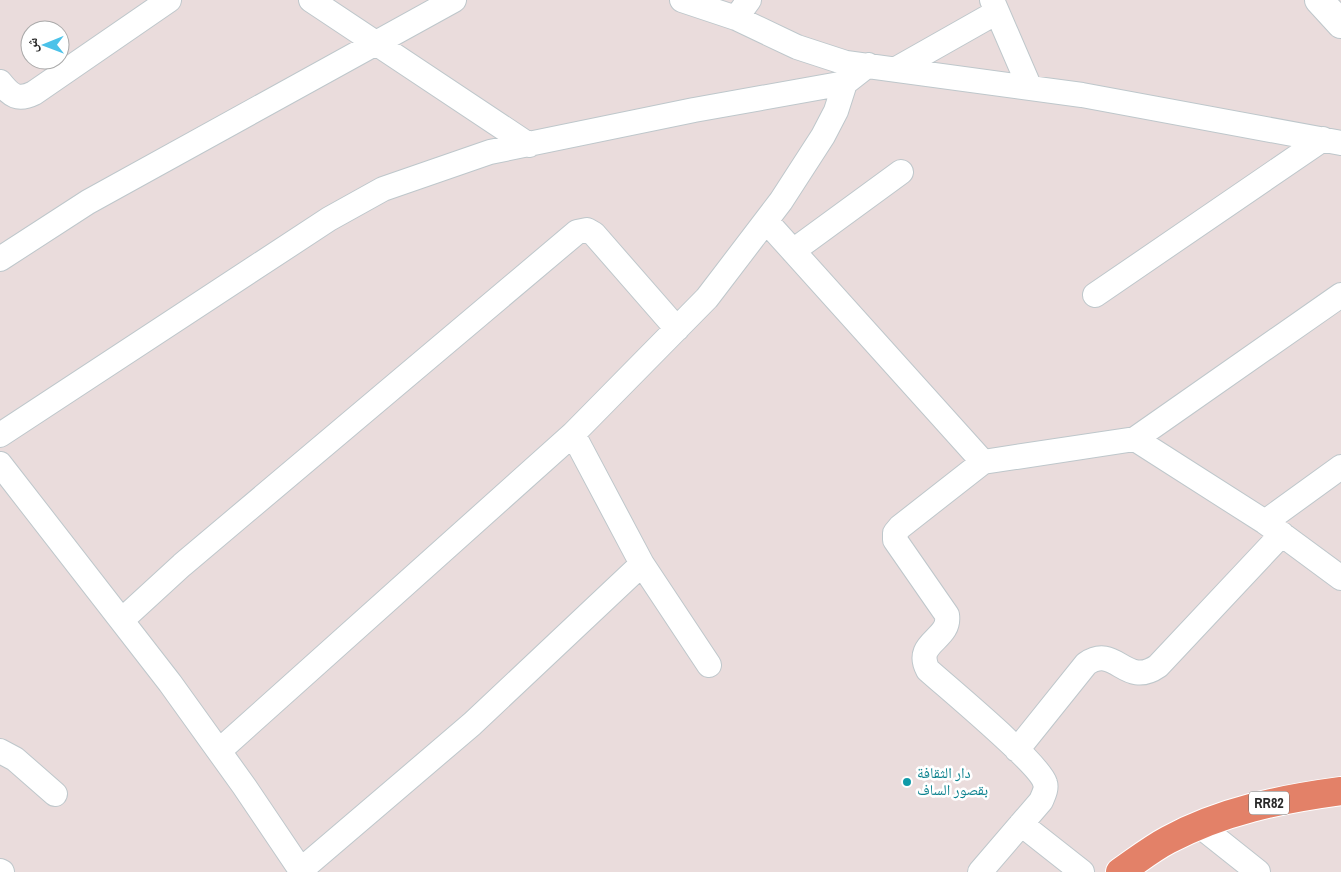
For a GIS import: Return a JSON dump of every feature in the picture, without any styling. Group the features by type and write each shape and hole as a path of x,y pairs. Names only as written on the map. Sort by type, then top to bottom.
{"main road":[{"name":"RR82","path":"1120,872 1141,864 1166,841 1199,825 1240,810 1298,796 1341,791"}],"street":[{"path":"0,82 11,96 23,98 34,93 169,0"},
{"path":"311,0 379,43 529,145"},
{"path":"0,259 104,193 454,0"},
{"path":"682,0 742,9 815,54 846,63 898,68 1082,95 1332,141"},
{"path":"898,68 995,6 1030,88"},
{"path":"0,435 328,219 383,189 490,152 694,110 845,83 868,65"},
{"path":"219,751 573,434 707,298 766,222 823,136 836,111 845,83"},
{"path":"1094,295 1332,141"},
{"path":"793,251 901,172"},
{"path":"766,222 983,462"},
{"path":"122,620 182,565 577,232 587,230 594,234 677,329"},
{"path":"980,872 1041,801 1045,792 1045,784 1040,774 1017,750 928,670 923,657 925,651 946,627 947,615 895,540 900,527 983,462 1136,438 1341,295"},
{"path":"573,434 642,564 709,665"},
{"path":"1136,438 1273,528 1341,578"},
{"path":"0,464 122,620 219,751 302,871 472,724 642,564"},
{"path":"1017,750 1086,664 1093,659 1103,657 1140,674 1158,666 1273,528 1341,467"},
{"path":"0,751 15,759 55,794"},
{"path":"1021,824 1082,872"},
{"path":"1199,825 1258,872"}],"place":[{"name":"دار الثقافة بقصور الساف","path":"907,782"}]}
